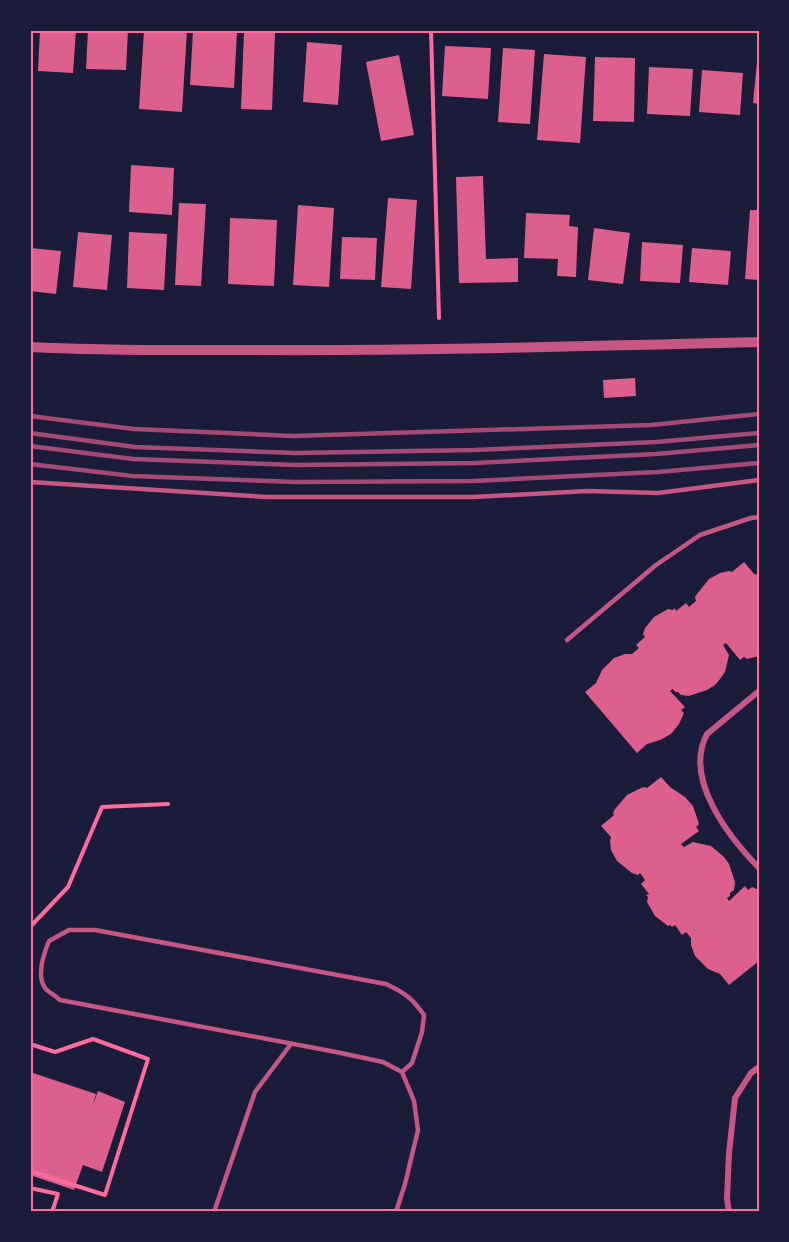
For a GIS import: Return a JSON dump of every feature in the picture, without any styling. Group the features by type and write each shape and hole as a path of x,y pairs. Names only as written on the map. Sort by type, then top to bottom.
{"street":[{"path":"30,347 92,350 463,349 759,342"},
{"path":"759,691 707,734 699,754 703,784 722,824 759,868"},
{"path":"729,1212 727,1198 735,1098 751,1073 759,1067"}],"lane":[{"path":"30,482 266,497 473,497 588,491 658,493 759,480"},
{"path":"567,640 656,565 700,535 759,517"},
{"path":"396,1212 418,1131 414,1101 402,1072 383,1062 336,1052 60,1000 44,987 41,961 49,940 69,930 95,930 386,984 415,1001 424,1016 422,1032 412,1063 402,1072"},
{"path":"214,1212 255,1092 291,1044"}],"path":[{"path":"431,30 439,318"},
{"path":"30,927 68,887 102,807 168,804"},
{"path":"30,1044 55,1052 93,1038 148,1059 105,1195 30,1171"},
{"path":"30,1188 58,1194 52,1212"}],"building":[{"path":"40,30 76,30 73,73 38,71"},
{"path":"88,30 128,30 126,70 86,69"},
{"path":"144,30 187,30 182,112 139,109"},
{"path":"193,30 237,32 234,88 190,85"},
{"path":"244,31 275,33 272,110 241,109"},
{"path":"307,42 342,45 338,105 303,102"},
{"path":"445,46 491,48 488,99 442,96"},
{"path":"503,48 535,50 530,124 498,122"},
{"path":"544,54 586,57 580,143 537,140"},
{"path":"399,55 414,135 381,141 366,62"},
{"path":"595,57 635,58 634,122 593,121"},
{"path":"757,62 759,62 759,104 753,103"},
{"path":"649,67 693,69 690,116 647,114"},
{"path":"702,70 743,73 740,115 699,112"},
{"path":"131,165 174,168 172,215 129,212"},
{"path":"483,176 486,259 518,258 518,282 459,283 456,177"},
{"path":"388,198 417,200 411,289 381,287"},
{"path":"179,203 206,204 201,286 175,285"},
{"path":"298,205 334,208 329,287 293,285"},
{"path":"750,210 759,210 759,280 745,279"},
{"path":"526,213 570,215 569,226 578,227 576,277 557,276 558,259 524,258"},
{"path":"230,218 277,220 274,286 228,284"},
{"path":"594,228 630,233 623,284 588,280"},
{"path":"78,232 112,235 107,290 73,287"},
{"path":"129,232 167,234 164,290 127,288"},
{"path":"342,237 377,238 375,280 340,279"},
{"path":"642,242 683,245 680,283 640,281"},
{"path":"30,248 61,251 56,294 30,291"},
{"path":"692,248 731,251 728,285 689,282"},
{"path":"635,378 636,396 604,398 603,380"},
{"path":"744,562 755,575 759,575 759,656 747,659 744,657 740,660 726,643 723,645 729,655 725,672 720,679 707,690 689,696 681,695 673,689 670,691 685,707 681,710 684,713 679,724 671,734 647,744 637,753 585,692 596,683 602,670 614,658 632,654 639,648 636,645 645,637 643,634 645,628 654,617 668,609 675,608 676,611 686,603 689,607 696,601 695,597 709,579 720,573 732,572"},
{"path":"661,777 693,806 699,824 696,827 699,831 681,844 684,847 693,842 711,846 729,864 735,882 734,890 727,898 729,901 745,886 748,890 752,887 759,890 759,961 729,985 720,974 708,969 695,956 691,938 686,932 682,935 675,925 668,926 655,916 647,902 646,895 649,894 641,884 645,880 640,873 638,875 632,873 617,861 611,850 611,837 601,826 614,815 615,809 627,795 641,788 647,788"},
{"path":"30,1072 96,1094 92,1107 98,1091 125,1102 102,1172 83,1165 74,1190 30,1175"}],"railway":[{"path":"30,416 134,429 293,436 651,425 759,414"},
{"path":"30,433 135,447 296,453 474,450 656,442 759,433"},
{"path":"30,446 133,459 296,465 474,463 656,454 759,445"},
{"path":"30,464 132,476 296,482 474,481 658,472 759,463"}]}
